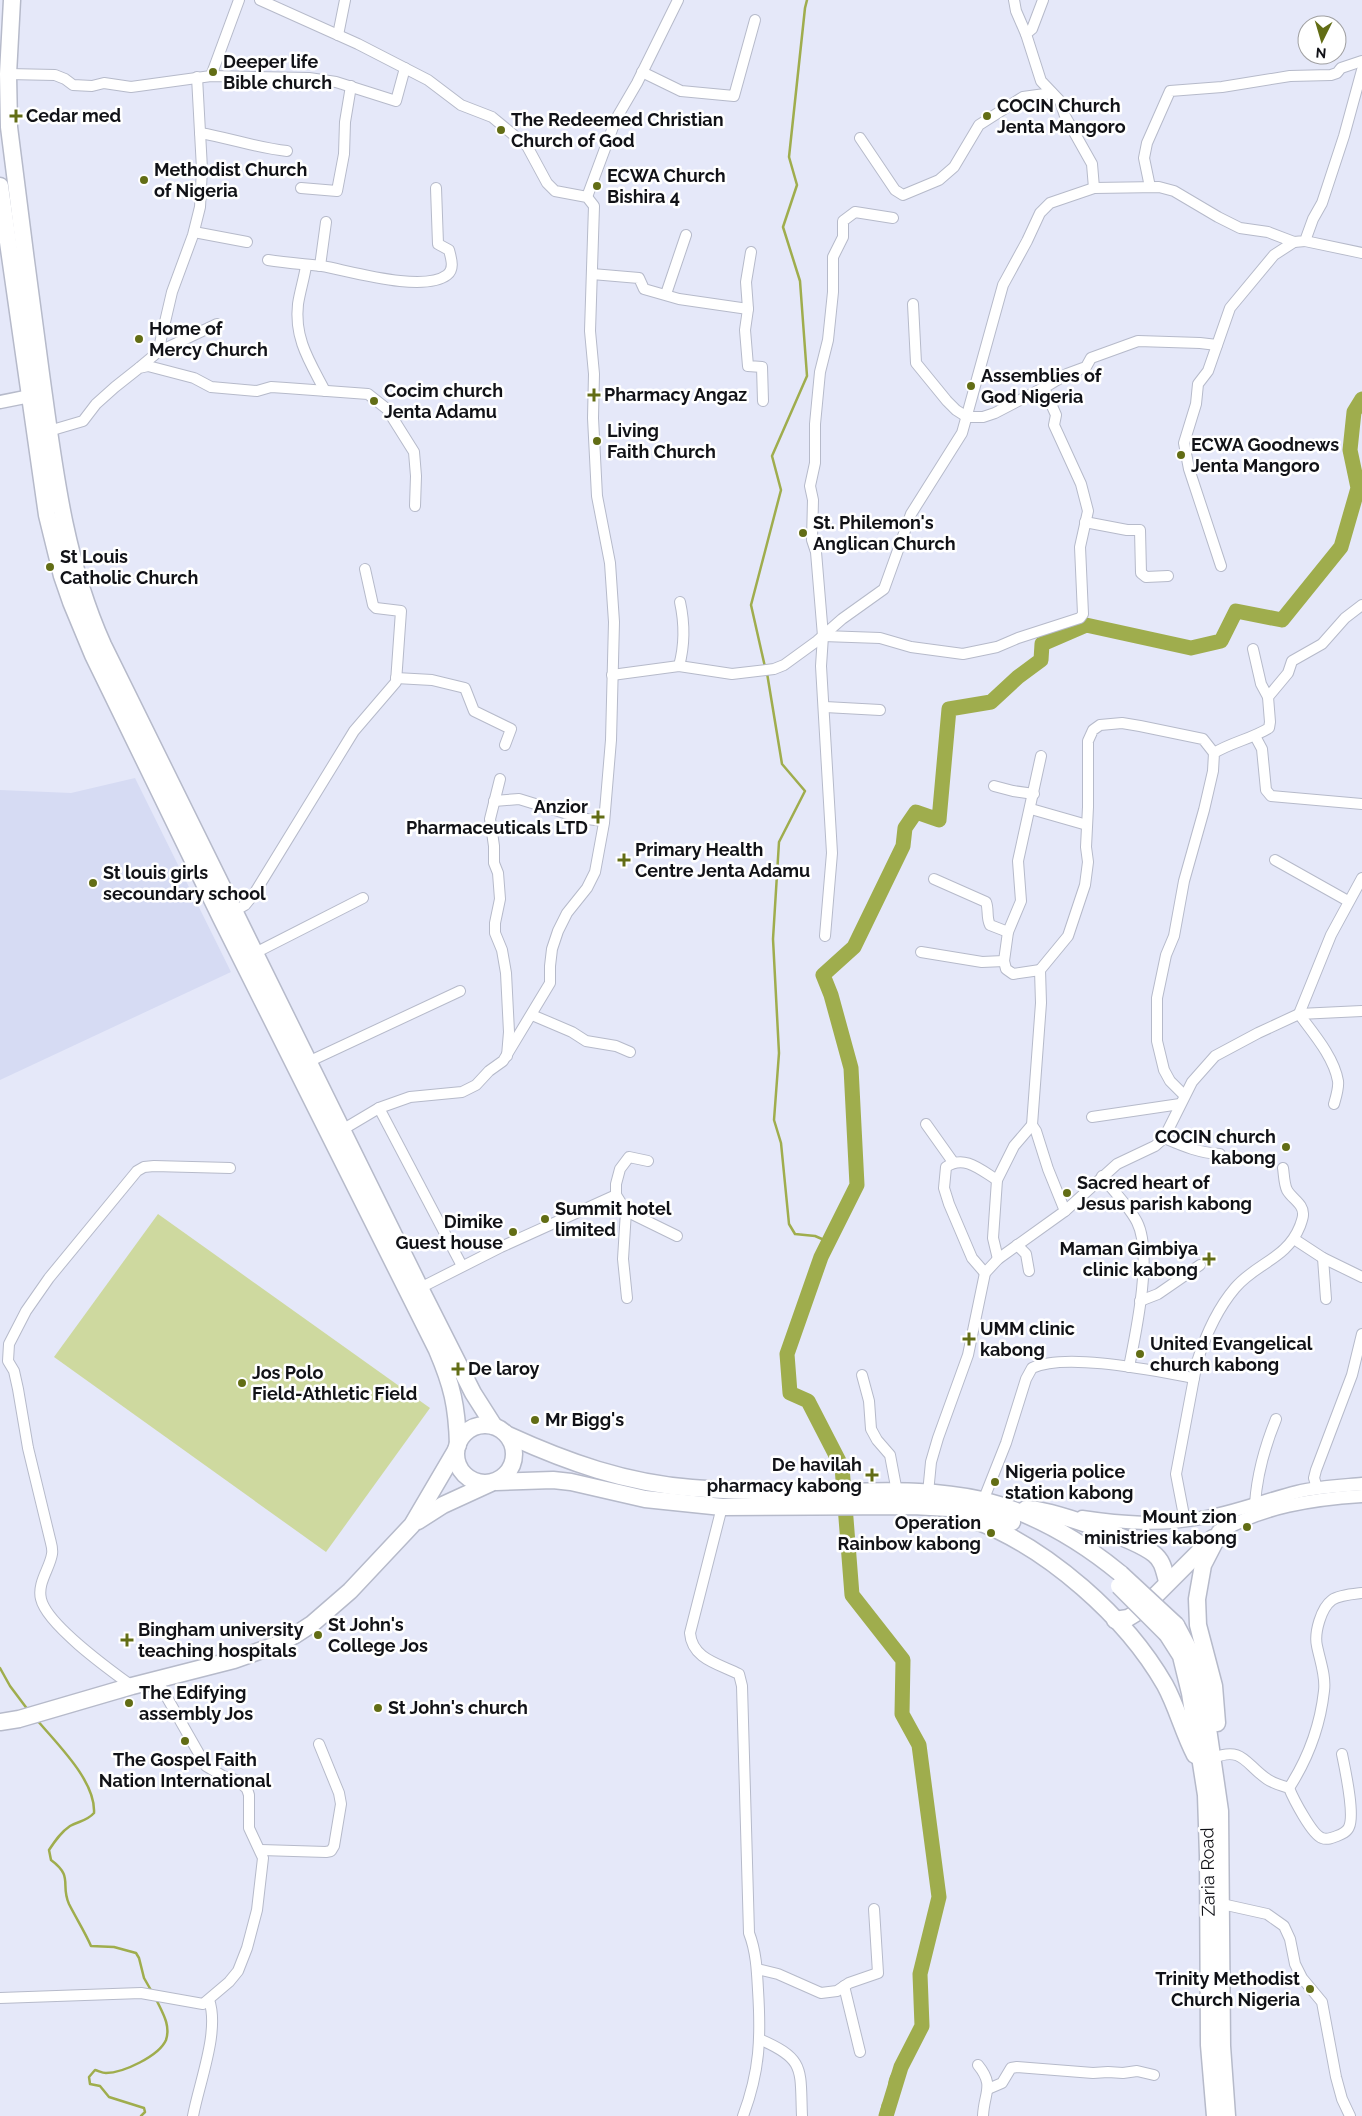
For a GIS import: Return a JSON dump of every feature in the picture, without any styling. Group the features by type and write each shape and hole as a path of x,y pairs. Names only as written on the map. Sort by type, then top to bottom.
{"main road":[{"path":"12,0 4,127 13,227 30,396 47,515 55,552 71,602 93,655 227,915 255,953 473,1393 494,1426 508,1435 585,1467 635,1480 830,1500"},
{"path":"0,186 13,227 63,521 86,604 227,915 448,1375 455,1399 457,1462 463,1473 479,1483 553,1480 571,1482 645,1499 722,1507 863,1499 913,1506 964,1510 998,1517 1018,1524 1058,1542 1119,1579"},
{"path":"0,1722 38,1714 132,1686 243,1657 276,1645 295,1635 318,1619 350,1591 412,1525 462,1437 468,1431 485,1425 494,1426"},
{"path":"412,1525 443,1505 507,1475 513,1464 514,1446 508,1435"},
{"path":"863,1499 897,1492 928,1492 983,1501 1011,1510 1061,1532 1098,1555 1119,1579 1171,1630 1184,1637 1193,1657 1204,1701 1209,1758 1220,1811 1222,2036 1227,2116"},
{"path":"913,1506 973,1519 1009,1535 1054,1563 1077,1582 1115,1620 1145,1655 1209,1758"},
{"path":"1011,1510 1034,1509 1048,1512 1102,1530 1146,1549 1159,1559 1167,1581"},
{"path":"1115,1620 1134,1615 1167,1581 1220,1532"},
{"path":"1209,1758 1218,1725 1214,1686 1198,1625 1197,1599 1203,1565 1220,1532"},
{"name":"Zaria Road","path":"1171,1630 1181,1656 1195,1714 1209,1758 1207,1826 1209,2036 1215,2116"}],"street":[{"path":"211,76 239,0"},
{"path":"260,0 405,68 428,80 461,105 492,117 527,146 547,184 555,191 587,197 594,206 590,331 594,374 593,418 597,496 610,563 613,597 611,740 604,821 596,872 587,888 567,913 558,930 551,958 550,983 506,1057 476,1085 462,1092 410,1097 379,1108 342,1130"},
{"path":"338,35 345,0"},
{"path":"587,197 616,120 678,0"},
{"path":"1014,0 1016,11 1026,34 1041,81 1060,101 1065,116 1092,164 1094,188"},
{"path":"1026,34 1032,29 1043,0"},
{"path":"642,72 681,91 734,96 755,20"},
{"path":"1150,186 1144,158 1147,143 1170,91 1222,88 1290,76 1331,76 1341,68 1362,61"},
{"path":"8,74 55,75 73,85 92,86 104,84 131,87 211,76 310,78 351,86 396,101 405,68"},
{"path":"1305,241 1313,219 1322,203 1344,136 1362,70"},
{"path":"158,352 172,292 194,232 200,207 202,169 197,77"},
{"path":"301,188 337,191 344,154 345,122 351,86"},
{"path":"860,138 895,190 904,195 940,180 954,167 979,124 1023,98 1052,93"},
{"path":"200,133 232,139 262,148 287,151"},
{"path":"612,675 679,666 732,674 774,669 784,665 884,589 911,514 962,433 1003,285 1040,213 1050,203 1094,188 1159,187 1174,191 1240,228 1268,232 1294,242 1305,241 1362,253"},
{"path":"268,260 306,266 320,266 401,281 434,281 447,275 451,270 452,261 449,250 438,244 436,188"},
{"path":"825,936 832,853 825,758 825,707 821,666 823,636 816,552 812,540 813,500 810,486 815,463 815,424 820,372 828,340 834,285 833,257 842,237 844,221 856,212 893,218"},
{"path":"320,266 326,222"},
{"path":"194,232 247,242"},
{"path":"666,294 686,234"},
{"path":"1221,566 1189,469 1184,443 1196,404 1198,384 1208,371 1230,308 1274,255 1294,242"},
{"path":"751,252 746,282 748,309 745,330 748,366 762,367 762,401"},
{"path":"306,266 298,304 299,335 303,351 325,391"},
{"path":"592,274 639,278 644,289 692,301 748,309"},
{"path":"913,304 916,363 956,410 967,418 983,417 996,413 1044,388 1066,374 1086,367 1091,358 1138,341 1200,342 1216,345"},
{"path":"49,432 83,421 96,404 158,352 217,324"},
{"path":"139,368 148,366 194,378 211,387 257,391 272,387 368,394 387,409 414,452 416,476 414,506"},
{"path":"823,636 880,638 911,647 963,654 997,647 1036,632 1074,621 1083,614 1080,547 1088,511 1081,484 1054,425 1056,415 1044,388"},
{"path":"0,402 30,396"},
{"path":"1085,522 1127,530 1140,530 1141,573 1146,577 1168,576"},
{"path":"227,915 245,905 254,894 354,731 396,682 401,611 376,608 373,605 365,569"},
{"path":"679,666 685,638 680,602"},
{"path":"1268,697 1288,673 1292,661 1322,644 1344,618 1362,606"},
{"path":"1214,752 1255,736 1269,728 1268,697 1261,684 1253,649"},
{"path":"396,678 432,680 466,688 474,712 511,729 505,745"},
{"path":"825,707 880,710"},
{"path":"998,1259 993,1238 997,1180 1014,1146 1032,1125 1041,1003 1040,970 1068,936 1085,885 1088,862 1086,847 1088,741 1093,730 1100,725 1122,723 1187,735 1203,739 1214,752 1208,792 1196,844 1184,881 1174,936 1160,976 1157,998 1157,1034 1160,1055 1164,1070 1182,1099"},
{"path":"1255,736 1262,749 1266,790 1270,796 1362,804"},
{"path":"1040,970 1013,974 1004,961 1008,932 1021,901 1018,861 1031,809 1041,756"},
{"path":"500,779 498,794 494,801 490,819 500,899 495,932 502,950 506,972 508,1032 506,1057"},
{"path":"994,786 1034,794"},
{"path":"494,801 519,799 587,820 604,821"},
{"path":"1031,809 1087,826"},
{"path":"1276,860 1348,901"},
{"path":"1298,1014 1331,935 1362,878"},
{"path":"934,879 986,902 990,925 1008,932"},
{"path":"255,953 363,898"},
{"path":"921,952 982,962 1004,961"},
{"path":"308,1062 460,990"},
{"path":"928,1492 931,1462 968,1355 985,1273 998,1259 1065,1211 1117,1164 1155,1146 1164,1138 1192,1082 1215,1056 1298,1014 1362,1011"},
{"path":"1298,1014 1324,1049 1334,1070 1338,1082 1334,1104"},
{"path":"532,1015 586,1040 616,1046 630,1052"},
{"path":"1092,1117 1182,1099"},
{"path":"379,1108 462,1266"},
{"path":"926,1124 953,1162"},
{"path":"1032,1125 1036,1131 1048,1169 1065,1211"},
{"path":"1164,1138 1187,1148 1220,1154"},
{"path":"648,1161 628,1157 620,1169 616,1184 616,1195 626,1211 677,1236"},
{"path":"985,1273 972,1258 944,1188 946,1167 953,1162 960,1161 972,1164 997,1180"},
{"path":"132,1686 93,1658 49,1616 40,1598 41,1586 52,1554 28,1448 14,1371 8,1361 9,1344 26,1311 50,1278 137,1170 154,1166 230,1168"},
{"path":"1185,1521 1176,1474 1201,1349 1219,1312 1235,1288 1250,1274 1282,1252 1294,1239 1304,1216 1301,1207 1287,1190 1283,1168"},
{"path":"1102,1176 1137,1222 1143,1238 1143,1271 1140,1301 1129,1367"},
{"path":"420,1288 462,1266 616,1195"},
{"path":"626,1211 623,1259 627,1298"},
{"path":"1294,1239 1323,1258 1362,1277"},
{"path":"1017,1245 1026,1254 1029,1271"},
{"path":"1323,1258 1326,1299"},
{"path":"1140,1301 1158,1294 1200,1265"},
{"path":"1317,1488 1314,1478 1316,1470 1352,1375 1362,1334"},
{"path":"983,1501 1006,1443 1026,1379 1032,1368 1042,1363 1080,1363 1129,1367 1194,1378"},
{"path":"862,1375 869,1401 871,1429 877,1440 890,1455 897,1492"},
{"path":"1255,1504 1259,1476 1268,1440 1276,1419"},
{"path":"1048,1512 1133,1524 1185,1521 1223,1514 1317,1488 1362,1484"},
{"path":"1220,1532 1242,1519 1262,1513 1320,1500 1362,1496"},
{"path":"722,1507 690,1633 690,1641 700,1655 739,1674 741,1679 749,1932 757,1968 760,2038 753,2088 743,2116"},
{"path":"1289,1788 1306,1759 1319,1725 1324,1690 1316,1643 1320,1621 1333,1599 1362,1593"},
{"path":"0,1998 141,1993 162,1995 197,2004 209,2000 238,1971 247,1948 257,1910 263,1866 261,1850 252,1837 249,1828 250,1795 239,1781 223,1776 206,1766 157,1680"},
{"path":"261,1850 332,1851 341,1804 319,1744"},
{"path":"1209,1758 1223,1754 1236,1754 1274,1784 1289,1788"},
{"path":"1289,1788 1293,1798 1317,1835 1327,1839 1344,1833 1349,1828 1350,1812 1342,1754"},
{"path":"1222,1904 1267,1914 1284,1926 1290,1939 1295,1964 1302,1978 1322,2002 1336,2078 1342,2099 1350,2116"},
{"path":"757,1968 778,1974 820,1993 837,1991 844,1986 878,1973 874,1909"},
{"path":"844,1986 860,2052"},
{"path":"193,2116 211,2036 213,2012 209,2000"},
{"path":"760,2038 781,2048 795,2061 800,2074 802,2116"},
{"path":"978,2065 986,2076 988,2089 984,2102 983,2116"},
{"path":"988,2089 1002,2083 1011,2068 1016,2067 1123,2074 1137,2071 1154,2075"}],"shaded area":[{"name":"St louis girls secoundary school","path":"135,778 231,972 0,1080 0,790 71,793"},
{"name":"Jos Polo Field-Athletic Field","path":"158,1214 430,1408 326,1552 54,1357"},
{"path":"902,2059 905,2060 904,2066 892,2102 894,2104 890,2116 879,2116 882,2103 890,2097 888,2085 890,2077"}],"waterway":[{"path":"765,667 751,605 781,490 772,456 807,376 800,281 783,227 797,185 789,157 807,0"},
{"path":"886,2116 901,2067 922,2026 920,1974 939,1897 919,1745 902,1714 903,1660 852,1595 842,1467 808,1401 790,1393 787,1354 821,1257 857,1185 851,1068 831,995 823,975 854,947 903,846 905,828 916,812 939,820 949,709 991,702 1018,677 1041,660 1042,644 1086,625 1191,648 1221,641 1236,611 1282,620 1341,547 1358,488 1350,450 1354,412 1362,399"},
{"path":"767,673 782,764 805,791 779,842 773,939 779,1053 774,1120 781,1143 789,1224 795,1234 815,1236 829,1242"},
{"path":"0,1668 10,1686 28,1710"},
{"path":"37,1720 74,1764 89,1788 93,1801 94,1813 89,1818 67,1828 49,1850 51,1860 58,1866 64,1876 69,1904 91,1946 114,1947 136,1953 144,1978 152,1992"},
{"path":"141,2116 145,2112 144,2108 109,2097 100,2086 90,2084 89,2077 95,2070 106,2073 131,2067 156,2052 162,2046 166,2040 167,2029 165,2019 156,1999"}],"place":[{"name":"Deeper life Bible church","path":"213,72"},
{"name":"Cedar med","path":"16,116"},
{"name":"COCIN Church Jenta Mangoro","path":"987,116"},
{"name":"The Redeemed Christian Church of God","path":"501,130"},
{"name":"Methodist Church of Nigeria","path":"144,180"},
{"name":"ECWA Church Bishira 4","path":"597,186"},
{"name":"Home of Mercy Church","path":"139,339"},
{"name":"Assemblies of God Nigeria","path":"971,386"},
{"name":"Pharmacy Angaz","path":"594,395"},
{"name":"Cocim church Jenta Adamu","path":"374,401"},
{"name":"Living Faith Church","path":"597,441"},
{"name":"ECWA Goodnews Jenta Mangoro","path":"1181,455"},
{"name":"St. Philemon's Anglican Church","path":"803,533"},
{"name":"St Louis Catholic Church","path":"50,567"},
{"name":"Anzior Pharmaceuticals LTD","path":"598,817"},
{"name":"Primary Health Centre Jenta Adamu","path":"624,860"},
{"name":"St louis girls secoundary school","path":"93,883"},
{"name":"COCIN church kabong","path":"1286,1147"},
{"name":"Sacred heart of Jesus parish kabong","path":"1067,1193"},
{"name":"Summit hotel limited","path":"545,1219"},
{"name":"Dimike Guest house","path":"513,1232"},
{"name":"Maman Gimbiya clinic kabong","path":"1209,1259"},
{"name":"UMM clinic kabong","path":"969,1339"},
{"name":"United Evangelical church kabong","path":"1140,1354"},
{"name":"De laroy","path":"458,1369"},
{"name":"Jos Polo Field-Athletic Field","path":"242,1383"},
{"name":"Mr Bigg's","path":"535,1420"},
{"name":"De havilah pharmacy kabong","path":"872,1475"},
{"name":"Nigeria police station kabong","path":"995,1482"},
{"name":"Mount zion ministries kabong","path":"1247,1527"},
{"name":"Operation Rainbow kabong","path":"991,1533"},
{"name":"St John's College Jos","path":"318,1635"},
{"name":"Bingham university teaching hospitals","path":"127,1640"},
{"name":"The Edifying assembly Jos","path":"129,1703"},
{"name":"St John's church","path":"378,1708"},
{"name":"The Gospel Faith Nation International","path":"185,1741"},
{"name":"Trinity Methodist Church Nigeria","path":"1310,1989"}]}
